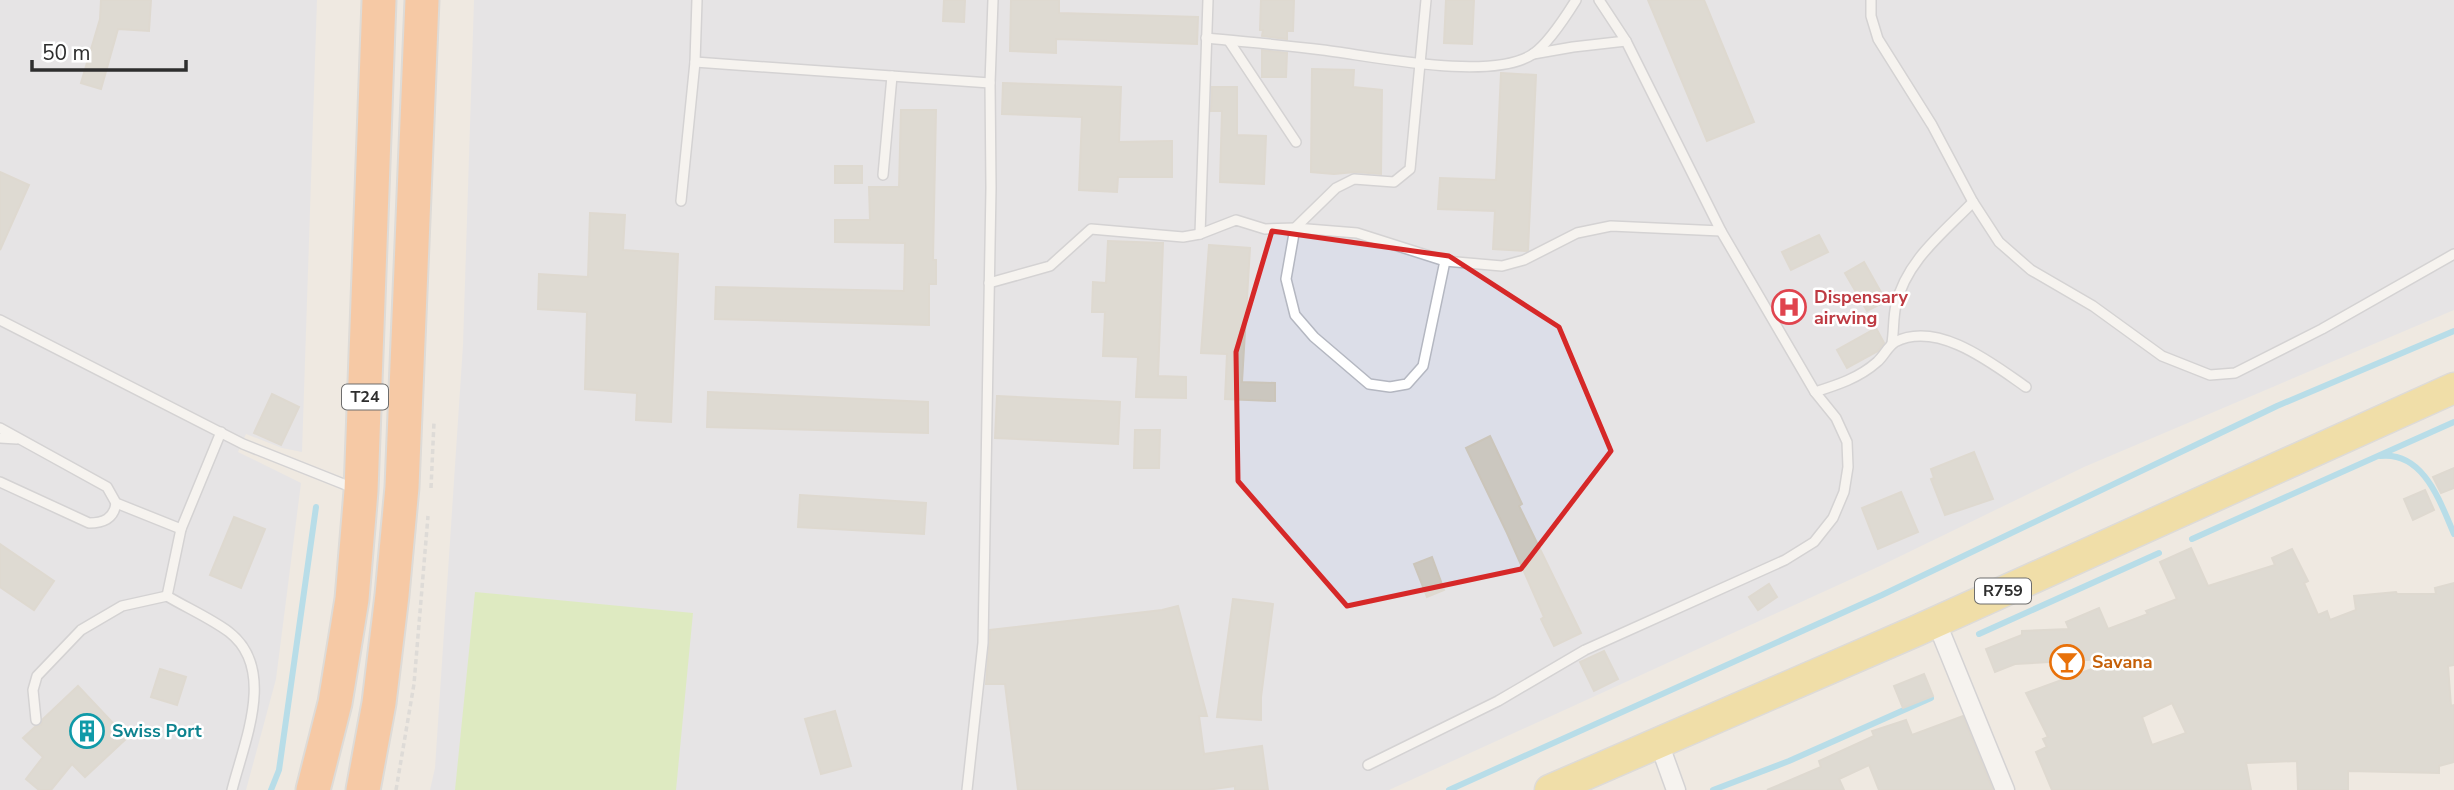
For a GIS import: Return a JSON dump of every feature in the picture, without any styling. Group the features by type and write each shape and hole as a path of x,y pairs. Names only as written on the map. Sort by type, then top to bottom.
{"highway":[{"name":"T24","path":"313,790 335,703 352,598 361,491 379,0"},
{"name":"T24","path":"363,790 380,690 392,595 401,487 422,0"}],"main road":[{"name":"R759","path":"1550,790 1936,621 2454,388"}],"street":[{"path":"1936,621 2005,790"},
{"path":"1659,743 1676,790"}],"lane":[{"path":"681,201 695,62 697,0"},
{"path":"967,790 983,643 991,188 989,83 993,0"},
{"path":"1200,234 1208,0"},
{"path":"1426,0 1410,169 1394,182 1354,179 1336,188 1295,228 1286,279 1295,315 1314,337 1369,384 1390,387 1407,384 1423,366 1445,261"},
{"path":"1533,54 1561,23 1576,0"},
{"path":"1368,765 1498,701 1585,650 1784,560 1814,542 1833,518 1844,492 1848,467 1847,442 1836,418 1815,392 1721,231 1626,41 1600,0"},
{"path":"1871,0 1871,16 1878,39 1932,125 1973,202 1999,242 2031,270 2093,306 2162,356 2210,375 2235,373 2322,329 2454,254"},
{"path":"1206,38 1323,50 1421,64 1474,66 1510,62 1533,54 1573,47 1626,41"},
{"path":"1229,41 1296,142"},
{"path":"695,62 989,83"},
{"path":"883,175 892,76"},
{"path":"1892,343 1896,305 1908,273 1926,248 1973,202"},
{"path":"989,283 1050,266 1091,229 1183,237 1200,234 1236,220 1265,229 1295,228 1357,233 1445,261 1502,266 1524,260 1577,233 1611,226 1721,231"},
{"path":"0,321 243,444 361,491"},
{"path":"1815,392 1849,381 1877,362 1892,343 1909,337 1930,335 1981,355 2026,387"},
{"path":"0,428 107,486 116,503 181,529"},
{"path":"167,596 181,529 221,432"},
{"path":"0,438 22,440"},
{"path":"0,482 89,523 102,523 112,515 116,503"},
{"path":"112,515 145,515"},
{"path":"36,720 33,690 37,676 81,630 122,606 167,596 229,632 247,650 255,671 253,708 232,790"}],"highlighted area":[{"path":"1272,231 1449,256 1559,327 1611,451 1521,569 1347,606 1238,481 1236,352"}],"shaded area":[{"path":"0,0 317,0 302,452 282,448 246,434 238,452 301,483 276,679 246,790 0,790"},
{"path":"474,0 2454,0 2454,310 2084,467 1880,566 1389,790 430,790 435,768 463,345"}],"green space":[{"path":"475,592 693,613 676,790 455,790"}],"building":[{"path":"101,0 151,0 149,31 118,29 101,89 81,83 100,19"},
{"path":"944,0 965,0 964,22 943,21"},
{"path":"1011,0 1059,0 1059,13 1198,17 1197,44 1056,39 1056,53 1010,51"},
{"path":"1261,0 1294,0 1293,31 1287,31 1287,39 1262,36"},
{"path":"1446,0 1474,0 1472,44 1444,43"},
{"path":"1648,0 1704,0 1754,122 1707,141"},
{"path":"1262,50 1287,53 1286,77 1262,77"},
{"path":"1312,69 1354,70 1353,87 1382,90 1381,174 1311,172"},
{"path":"1501,73 1536,75 1527,251 1493,249 1495,211 1438,209 1440,178 1496,180"},
{"path":"1003,83 1121,87 1119,142 1172,141 1172,177 1118,177 1117,192 1079,190 1082,117 1002,114"},
{"path":"1212,87 1237,87 1237,135 1266,136 1264,184 1220,182 1222,111 1211,111"},
{"path":"901,110 936,110 933,260 936,260 936,284 929,284 929,325 715,319 716,287 904,291 905,243 835,242 835,220 870,220 869,187 899,187"},
{"path":"835,166 862,166 862,183 835,183"},
{"path":"0,172 29,185 0,250"},
{"path":"590,213 625,215 623,250 678,254 671,422 636,420 637,393 585,389 587,312 538,309 539,274 588,277"},
{"path":"1819,235 1828,252 1791,270 1782,252"},
{"path":"1108,241 1163,243 1158,376 1186,377 1186,398 1136,397 1138,357 1103,356 1105,312 1092,312 1093,282 1106,283"},
{"path":"1209,245 1250,248 1242,382 1275,383 1275,401 1225,399 1227,354 1201,353"},
{"path":"1864,262 1886,301 1867,311 1845,273"},
{"path":"1876,328 1884,343 1878,351 1847,368 1837,350"},
{"path":"708,392 928,402 928,433 707,427"},
{"path":"272,394 299,407 281,445 254,433"},
{"path":"997,396 1120,402 1118,444 995,438"},
{"path":"1135,430 1160,430 1159,468 1134,468"},
{"path":"1490,436 1522,504 1519,506 1581,633 1554,646 1507,533 1466,448"},
{"path":"1974,452 1993,499 1945,515 1931,479 1934,478 1931,469"},
{"path":"2454,468 2454,488 2441,493 2433,477"},
{"path":"2425,490 2434,510 2413,520 2404,499"},
{"path":"1901,492 1918,532 1878,549 1862,508"},
{"path":"800,495 926,503 924,534 798,527"},
{"path":"234,517 265,529 241,588 210,575"},
{"path":"0,544 54,581 34,610 0,587"},
{"path":"2191,548 2208,586 2275,565 2272,558 2292,549 2308,581 2304,583 2318,615 2327,611 2330,620 2356,610 2354,596 2396,592 2436,594 2435,588 2454,583 2454,665 2448,666 2451,706 2454,705 2454,762 2439,766 2439,773 2348,771 2348,790 2298,790 2297,761 2246,763 2251,790 2052,790 2036,752 2047,747 2043,739 2048,737 2026,693 2122,658 2015,664 1995,672 1986,649 2022,635 2022,631 2069,629 2066,622 2099,608 2108,629 2148,614 2146,611 2177,599 2160,562","holes":["2172,703 2186,733 2152,745 2142,717"]},
{"path":"1432,557 1444,590 1427,597 1414,564"},
{"path":"1769,584 1777,597 1758,610 1749,597"},
{"path":"1233,599 1273,604 1261,697 1261,720 1217,717"},
{"path":"1178,606 1207,716 1199,716 1204,754 1262,746 1268,790 1235,790 1235,786 1207,790 1018,790 1005,684 986,684 990,630"},
{"path":"1604,651 1618,679 1594,691 1580,662"},
{"path":"160,669 186,677 177,705 151,697"},
{"path":"1924,674 1933,696 1903,708 1894,686"},
{"name":"Swiss Port","path":"78,686 127,738 85,777 72,764 51,790 39,790 26,779 43,757 23,738 41,725 43,719"},
{"path":"835,711 851,766 821,774 805,719"},
{"path":"1963,716 1993,790 1879,790 1869,765 1839,779 1844,790 1767,790 1821,767 1819,761 1874,736 1872,731 1906,720 1912,735"}],"waterway":[{"path":"1449,790 1882,595 2277,406 2454,331"},
{"path":"2192,539 2454,422"},
{"path":"2380,456 2395,457 2419,470 2436,494 2454,534"},
{"path":"271,790 279,770 316,507"},
{"path":"1979,634 2159,553"},
{"path":"1713,790 1789,761 1931,698"}],"place":[{"name":"Dispensary airwing","path":"1789,307"},
{"name":"Savana","path":"2067,662"},
{"name":"Swiss Port","path":"87,731"}]}
